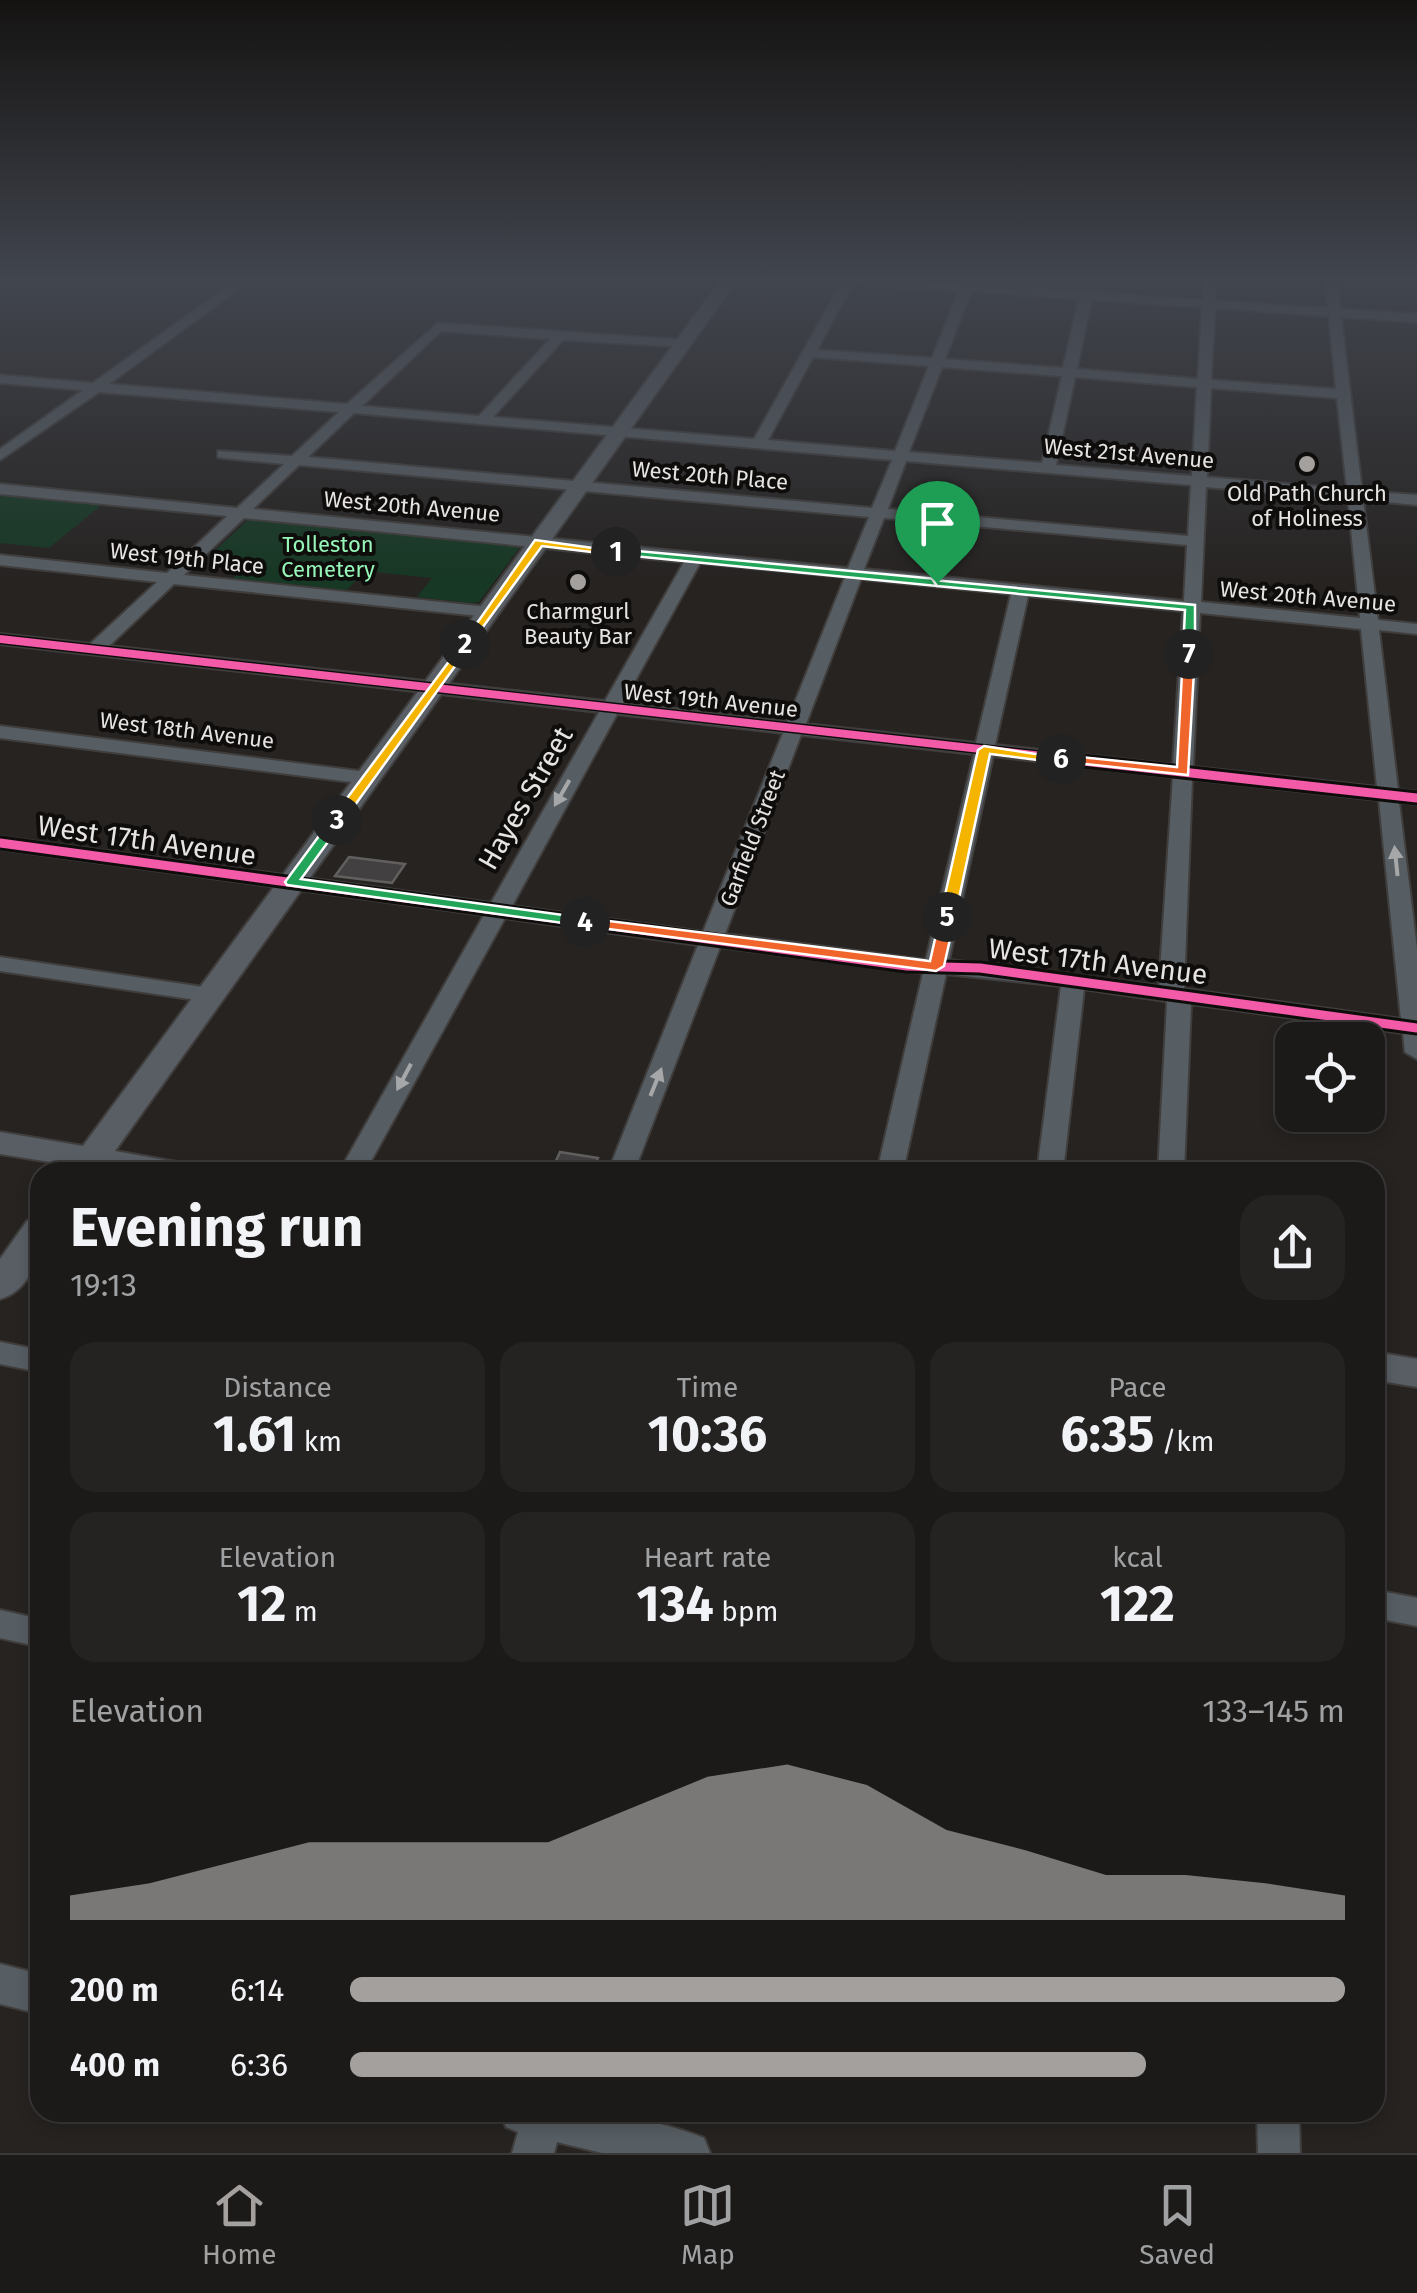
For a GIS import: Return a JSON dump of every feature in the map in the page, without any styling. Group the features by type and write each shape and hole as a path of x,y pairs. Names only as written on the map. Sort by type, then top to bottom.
{"main road":[{"path":"90,1162 657,380"},
{"path":"0,1143 72,1162"},
{"path":"0,1286 30,1244"},
{"path":"1385,1368 1417,1373"}],"street":[{"name":"West 21st Avenue","path":"6,380 1417,500"},
{"path":"0,456 105,380"},
{"path":"94,650 381,380"},
{"path":"482,421 518,380"},
{"path":"758,445 794,380"},
{"name":"Garfield Street","path":"625,1162 931,380"},
{"path":"1048,469 1067,380"},
{"path":"1170,380 1344,394"},
{"path":"1342,380 1416,1036"},
{"path":"1171,1162 1179,1004 1171,985 1204,383"},
{"name":"West 20th Place","path":"223,454 1193,541"},
{"name":"West 20th Avenue","path":"0,489 1417,629"},
{"name":"West 19th Place","path":"0,560 488,612"},
{"name":"Hayes Street","path":"357,1162 694,560"},
{"path":"892,1162 1020,591"},
{"name":"West 19th Avenue","path":"0,639 1417,798"},
{"name":"West 18th Avenue","path":"0,732 367,778"},
{"name":"West 17th Avenue","path":"0,843 713,939 1174,993 1416,1036"},
{"path":"0,964 210,995"},
{"path":"1051,1162 1073,980"},
{"path":"0,1353 30,1359"},
{"path":"1385,1606 1417,1612"},
{"path":"0,1624 30,1631"},
{"path":"0,1984 30,1992"},
{"path":"1278,2122 1279,2153"},
{"path":"535,2124 689,2153"}],"green space":[{"path":"0,492 105,502 49,548 0,543"},
{"name":"Tolleston Cemetery","path":"251,517 523,543 479,602 471,603 417,597 432,578 365,571 347,590 233,578 250,560 209,556"}],"building":[{"path":"349,857 405,864 392,883 335,876"},
{"path":"560,1152 598,1158 596,1162 556,1162"}],"cycle path":[{"path":"0,639 1417,798"},
{"path":"0,843 907,966 980,968 1417,1028"}],"place":[{"name":"Old Path Church of Holiness","path":"1307,464"},
{"name":"Charmgurl Beauty Bar","path":"578,582"}],"route":[{"path":"539,542 937,583 1191,607 1183,772 984,750 936,966 908,966 292,882 539,542"}]}
